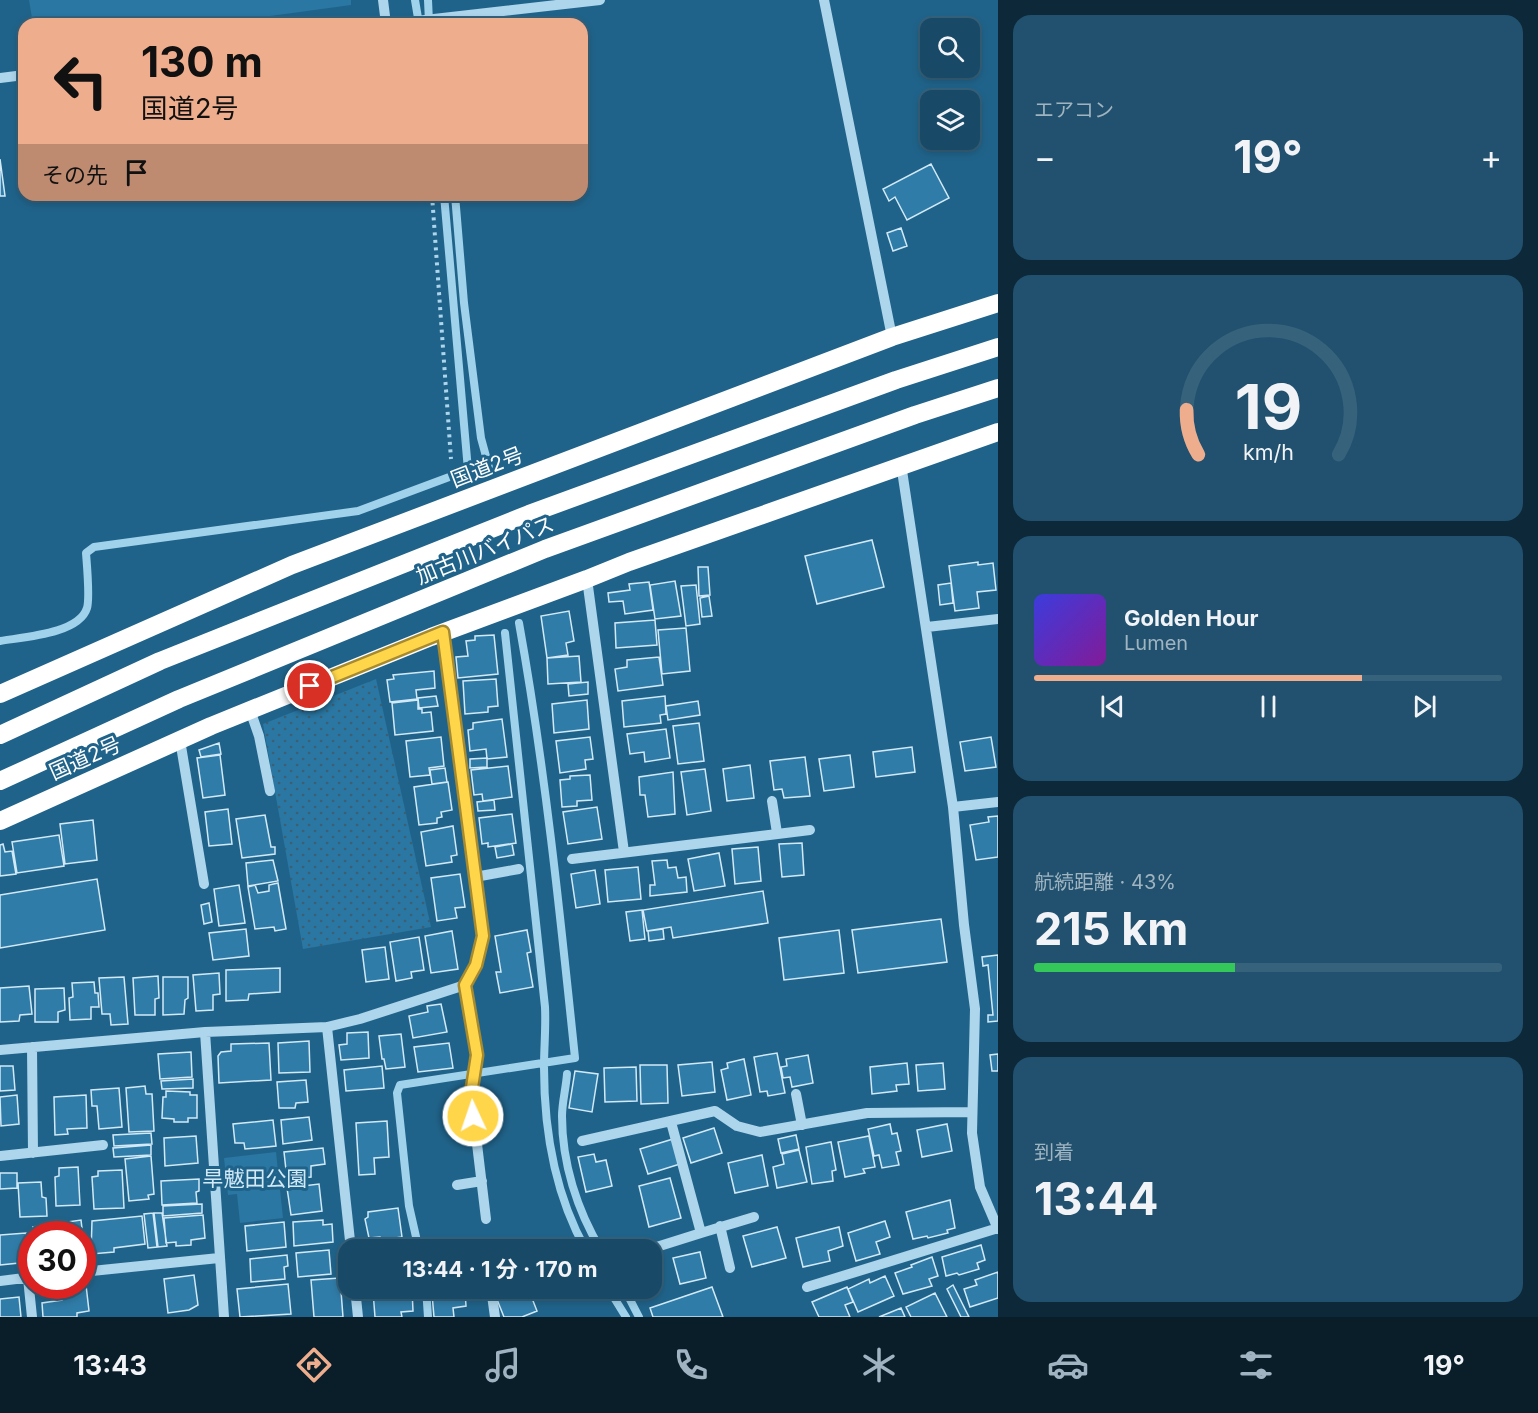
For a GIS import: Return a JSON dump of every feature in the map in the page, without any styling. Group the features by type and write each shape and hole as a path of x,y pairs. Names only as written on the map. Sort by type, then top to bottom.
{"highway":[{"name":"国道2号","path":"0,694 292,565 892,337 998,303"},
{"name":"加古川バイパス","path":"0,735 160,661 529,514 896,380 998,347"},
{"name":"加古川バイパス","path":"0,781 179,699 545,549 915,415 998,388"},
{"name":"国道2号","path":"0,821 250,710 443,632 629,562 901,464 998,432"}],"street":[{"path":"384,0 387,18"},
{"path":"449,18 600,0"},
{"path":"824,0 892,337"},
{"path":"0,78 18,76"},
{"path":"807,1287 998,1229 980,1187 972,1133 975,1009 964,925 953,807 901,464"},
{"path":"587,579 624,852"},
{"path":"927,627 998,619"},
{"path":"443,632 483,936 476,965 465,985 477,1055 471,1094 486,1219"},
{"path":"250,710 259,736 270,791"},
{"path":"180,740 204,884"},
{"path":"772,801 777,833"},
{"path":"953,807 998,802"},
{"path":"572,859 810,830"},
{"path":"475,877 519,869"},
{"path":"0,1050 205,1032 327,1027 360,1019 465,985"},
{"path":"327,1027 350,1239"},
{"path":"205,1032 224,1317"},
{"path":"33,1047 33,1153"},
{"path":"796,1094 802,1125"},
{"path":"582,1141 715,1111 737,1126 760,1132 867,1113 972,1112"},
{"path":"670,1122 701,1233"},
{"path":"0,1156 103,1145"},
{"path":"457,1185 482,1181"},
{"path":"662,1245 754,1217"},
{"path":"720,1226 730,1268"},
{"path":"96,1270 219,1257"},
{"path":"0,1281 18,1279"},
{"path":"31,1299 32,1317"},
{"path":"356,1299 358,1317"},
{"path":"493,1299 495,1317"}],"path":[{"path":"432,201 451,459"}],"green space":[{"path":"29,0 351,0 351,5 256,18 32,18"},
{"path":"376,679 431,927 303,949 263,724"},
{"name":"旱魃田公園","path":"276,1152 283,1218 240,1223 237,1194 228,1195 224,1158"}],"building":[{"path":"0,159 5,196 0,196"},
{"path":"931,164 949,198 907,220 895,197 889,201 883,189"},
{"path":"901,228 907,246 893,251 887,233"},
{"path":"872,540 884,587 817,604 805,556"},
{"path":"978,562 978,565 993,563 996,590 977,592 979,608 955,611 949,566"},
{"path":"698,567 708,567 710,595 699,596"},
{"path":"675,581 681,616 655,619 650,585"},
{"path":"649,582 653,610 625,614 623,601 609,602 608,593 630,590 629,584"},
{"path":"951,583 953,603 940,605 938,585"},
{"path":"696,585 700,624 686,626 681,586"},
{"path":"709,596 712,616 702,617 700,598"},
{"path":"569,611 574,641 566,643 568,655 547,658 541,616"},
{"path":"655,620 657,645 616,648 615,623"},
{"path":"686,628 690,671 662,674 658,630"},
{"path":"494,635 498,674 458,678 456,657 468,656 466,641 475,640 475,636"},
{"path":"579,656 581,682 548,684 547,658"},
{"path":"659,657 663,685 618,691 615,669 627,667 627,660"},
{"path":"434,671 435,688 416,690 417,699 390,702 387,680 394,679 393,675"},
{"path":"496,679 498,706 488,707 488,712 465,714 463,681"},
{"path":"588,682 588,694 569,696 568,684"},
{"path":"436,696 438,706 419,708 418,698"},
{"path":"665,696 666,714 660,715 661,723 624,727 622,701"},
{"path":"418,700 418,709 422,709 422,713 431,712 433,731 395,735 392,703"},
{"path":"587,700 589,729 554,733 552,704"},
{"path":"698,701 700,715 668,720 666,706"},
{"path":"502,719 507,757 487,759 486,749 470,751 468,730 473,729 473,723"},
{"path":"699,723 704,761 678,764 673,726"},
{"path":"666,729 670,758 645,762 644,752 630,754 627,734"},
{"path":"441,737 444,766 429,768 430,775 410,777 406,741"},
{"path":"590,737 593,759 585,760 586,769 560,773 556,741"},
{"path":"991,737 996,767 965,771 960,742"},
{"path":"219,743 221,754 201,757 199,750"},
{"path":"912,747 915,772 876,777 873,752"},
{"path":"220,755 225,795 203,798 197,758"},
{"path":"850,755 854,787 824,791 819,759"},
{"path":"805,757 810,796 784,798 782,789 774,790 770,761"},
{"path":"487,758 487,767 470,768 470,759"},
{"path":"750,765 754,798 727,801 723,769"},
{"path":"508,766 512,797 483,801 482,794 474,795 471,770"},
{"path":"445,768 447,782 432,784 430,770"},
{"path":"705,769 711,811 687,815 681,772"},
{"path":"673,772 675,814 648,817 645,795 640,795 639,777"},
{"path":"590,775 592,800 577,801 577,806 562,807 560,780 570,779 570,776"},
{"path":"448,782 452,810 441,812 442,817 437,818 437,823 419,825 414,787"},
{"path":"494,800 495,810 478,811 477,802"},
{"path":"597,807 602,839 568,844 563,812"},
{"path":"228,809 232,844 209,846 205,812"},
{"path":"512,814 516,843 488,847 488,843 482,844 479,818"},
{"path":"265,815 271,847 275,847 275,854 242,858 236,819"},
{"path":"998,816 998,857 976,860 970,825 989,822 988,817"},
{"path":"93,820 97,860 65,864 60,824"},
{"path":"453,826 457,855 451,856 452,862 426,866 421,832"},
{"path":"59,835 64,866 17,873 12,842"},
{"path":"802,843 804,875 782,877 779,844"},
{"path":"3,844 5,852 12,851 16,874 0,876 0,845"},
{"path":"512,844 514,855 497,858 495,847"},
{"path":"758,847 761,881 735,884 732,849"},
{"path":"719,853 725,886 694,891 688,859"},
{"path":"273,860 278,881 248,886 246,863"},
{"path":"667,860 668,868 676,867 678,878 686,877 687,892 650,896 650,885 655,885 652,861"},
{"path":"638,867 641,899 608,902 605,870"},
{"path":"595,870 600,904 576,908 571,874"},
{"path":"460,874 465,907 455,908 457,918 437,921 431,878"},
{"path":"97,879 105,930 0,948 0,895"},
{"path":"278,883 286,929 275,931 274,927 255,929 248,887 255,885 258,893 269,891 269,885"},
{"path":"239,885 245,923 219,926 214,889"},
{"path":"763,891 768,923 673,938 671,927 647,931 643,910"},
{"path":"209,903 212,922 204,924 201,905"},
{"path":"642,910 645,939 630,941 626,912"},
{"path":"941,919 947,962 858,973 852,930"},
{"path":"246,929 249,956 213,960 209,933"},
{"path":"663,929 664,939 649,941 648,931"},
{"path":"527,930 531,952 527,953 533,987 500,993 496,972 501,972 495,936"},
{"path":"839,930 844,973 784,980 779,938"},
{"path":"452,931 458,969 431,973 425,936"},
{"path":"419,937 424,970 411,972 412,978 396,981 390,942"},
{"path":"385,947 389,979 366,982 362,950"},
{"path":"998,955 998,1021 988,1022 988,1015 993,1015 988,965 983,966 982,957"},
{"path":"280,968 280,992 249,994 248,1000 226,1001 226,970"},
{"path":"219,973 220,994 213,995 213,1010 196,1011 193,975"},
{"path":"158,976 159,998 155,999 155,1015 135,1015 133,978"},
{"path":"124,977 128,1024 111,1025 110,1014 102,1014 99,978"},
{"path":"163,977 188,977 188,998 185,1000 184,1014 163,1015"},
{"path":"94,982 99,1007 91,1007 91,1019 70,1020 69,998 73,997 72,983"},
{"path":"29,986 32,1014 20,1015 19,1021 0,1022 0,988"},
{"path":"64,988 65,1010 58,1012 58,1022 35,1022 35,989"},
{"path":"441,1004 447,1032 413,1038 409,1016 428,1012 427,1006"},
{"path":"368,1032 369,1058 341,1060 339,1045 347,1044 347,1033"},
{"path":"401,1034 405,1067 386,1069 384,1059 382,1059 379,1036"},
{"path":"309,1041 310,1072 279,1073 278,1043"},
{"path":"269,1043 271,1080 219,1083 218,1056 221,1052 231,1051 231,1044"},
{"path":"449,1043 453,1068 418,1072 414,1047"},
{"path":"191,1052 192,1077 160,1079 158,1054"},
{"path":"777,1053 785,1093 768,1096 767,1091 760,1092 754,1057"},
{"path":"998,1054 998,1071 992,1071 990,1055"},
{"path":"808,1055 813,1083 792,1087 790,1077 783,1078 781,1067 787,1066 786,1059"},
{"path":"744,1059 751,1095 727,1100 721,1070 728,1068 727,1063"},
{"path":"712,1062 715,1092 682,1096 678,1065"},
{"path":"907,1063 909,1084 896,1085 897,1091 872,1094 870,1067"},
{"path":"943,1063 945,1089 918,1091 916,1065"},
{"path":"640,1065 667,1065 668,1103 641,1104"},
{"path":"0,1066 13,1066 15,1090 0,1091"},
{"path":"382,1066 384,1088 346,1091 344,1070"},
{"path":"636,1067 637,1101 605,1102 604,1068"},
{"path":"575,1071 598,1074 592,1112 569,1108"},
{"path":"193,1079 193,1088 162,1089 161,1081"},
{"path":"306,1080 308,1102 296,1103 295,1108 279,1108 277,1082"},
{"path":"145,1086 146,1094 152,1094 154,1131 129,1132 126,1088"},
{"path":"119,1088 122,1127 99,1129 97,1106 92,1106 91,1090"},
{"path":"166,1091 190,1092 190,1095 197,1095 197,1118 188,1118 188,1122 174,1122 174,1119 162,1118 163,1097 166,1097"},
{"path":"17,1095 19,1124 1,1126 0,1097"},
{"path":"86,1095 87,1128 67,1129 68,1134 55,1135 54,1097"},
{"path":"309,1117 312,1140 283,1144 281,1120"},
{"path":"273,1120 276,1146 245,1149 244,1143 235,1143 233,1124"},
{"path":"387,1121 389,1157 374,1158 375,1174 359,1175 356,1123"},
{"path":"890,1124 892,1134 897,1133 901,1151 896,1152 899,1165 882,1168 879,1155 874,1156 868,1129"},
{"path":"947,1124 952,1151 922,1157 917,1130"},
{"path":"714,1128 722,1153 691,1163 683,1138"},
{"path":"151,1133 152,1144 114,1146 113,1135"},
{"path":"796,1135 799,1149 781,1153 778,1139"},
{"path":"196,1136 198,1163 165,1166 164,1138"},
{"path":"869,1136 875,1167 863,1169 865,1173 845,1177 838,1142"},
{"path":"673,1139 680,1164 648,1174 640,1149"},
{"path":"831,1142 836,1170 832,1171 833,1181 812,1184 806,1147"},
{"path":"151,1145 151,1155 114,1157 113,1148"},
{"path":"323,1148 325,1164 311,1166 311,1177 287,1179 284,1152"},
{"path":"799,1150 807,1182 777,1188 773,1167 784,1164 782,1154"},
{"path":"594,1154 596,1162 606,1160 612,1186 586,1192 578,1157"},
{"path":"762,1155 768,1186 735,1193 728,1163"},
{"path":"151,1156 154,1194 148,1195 149,1199 129,1201 125,1159"},
{"path":"78,1167 80,1205 56,1206 55,1177 59,1176 59,1168"},
{"path":"122,1170 124,1208 94,1209 92,1177 98,1176 98,1171"},
{"path":"0,1173 17,1173 17,1188 0,1189"},
{"path":"670,1178 681,1218 649,1227 639,1186"},
{"path":"199,1179 199,1191 196,1192 197,1203 162,1205 161,1181"},
{"path":"41,1182 42,1197 46,1198 47,1216 20,1217 18,1183"},
{"path":"319,1184 322,1211 291,1215 287,1188"},
{"path":"950,1200 955,1228 947,1230 948,1233 913,1239 906,1212"},
{"path":"202,1204 202,1213 163,1216 163,1206"},
{"path":"398,1208 402,1237 369,1238 365,1219 368,1217 368,1212"},
{"path":"153,1213 157,1247 148,1248 144,1214"},
{"path":"154,1213 162,1213 167,1246 158,1247"},
{"path":"203,1215 205,1238 191,1240 191,1245 176,1246 176,1242 166,1243 164,1218"},
{"path":"142,1216 145,1244 114,1248 114,1252 96,1254 96,1221 92,1221"},
{"path":"323,1220 323,1225 332,1224 333,1242 294,1246 293,1222"},
{"path":"885,1221 890,1237 876,1242 880,1254 856,1261 848,1233"},
{"path":"284,1222 286,1247 247,1251 245,1226"},
{"path":"777,1227 786,1258 752,1267 743,1236"},
{"path":"839,1227 843,1246 828,1251 830,1261 803,1267 796,1238"},
{"path":"18,1234 18,1263 0,1265 0,1235"},
{"path":"981,1245 985,1260 977,1263 979,1269 946,1276 942,1257"},
{"path":"329,1250 331,1274 298,1277 296,1253"},
{"path":"700,1252 706,1278 680,1284 673,1258"},
{"path":"287,1255 288,1266 284,1267 285,1279 251,1282 250,1259"},
{"path":"932,1257 938,1276 929,1279 932,1286 903,1294 895,1273"},
{"path":"998,1272 998,1298 970,1307 964,1289 977,1285 975,1280"},
{"path":"194,1275 198,1305 189,1310 168,1313 164,1279"},
{"path":"885,1276 894,1296 858,1312 848,1289 869,1279 870,1283"},
{"path":"338,1278 338,1299 342,1299 343,1317 314,1317 311,1280"},
{"path":"288,1284 291,1314 240,1317 237,1289"},
{"path":"953,1285 969,1317 961,1317 947,1289"},
{"path":"712,1287 723,1317 653,1317 650,1308"},
{"path":"847,1287 853,1302 845,1305 850,1317 819,1317 812,1302"},
{"path":"935,1293 947,1317 911,1317 906,1307"},
{"path":"18,1297 21,1317 0,1317 0,1299"},
{"path":"88,1299 89,1311 77,1313 77,1317 43,1317 42,1303"},
{"path":"374,1299 412,1299 413,1311 401,1312 402,1317 375,1317"},
{"path":"432,1299 466,1299 466,1306 453,1308 454,1317 434,1317"},
{"path":"497,1299 532,1299 537,1311 522,1317 504,1317"},
{"path":"901,1308 905,1317 879,1317"}],"waterway":[{"path":"415,0 418,18"},
{"path":"428,0 429,18"},
{"path":"0,641 49,633 73,624 82,617 88,603 86,553 94,547 358,511 468,470 445,201"},
{"path":"456,201 464,303 481,438 490,471"},
{"path":"416,1239 409,1206 397,1093 400,1085 575,1058 544,786 519,623"},
{"path":"505,633 545,1007 546,1114 559,1185 580,1239"},
{"path":"567,1074 562,1116 565,1151 572,1186 594,1239"},
{"path":"427,1299 428,1317"},
{"path":"615,1299 626,1317"},
{"path":"630,1299 639,1317"}],"route":[{"path":"310,686 443,632 483,936 476,965 465,985 477,1055 471,1094 473,1116"}]}
